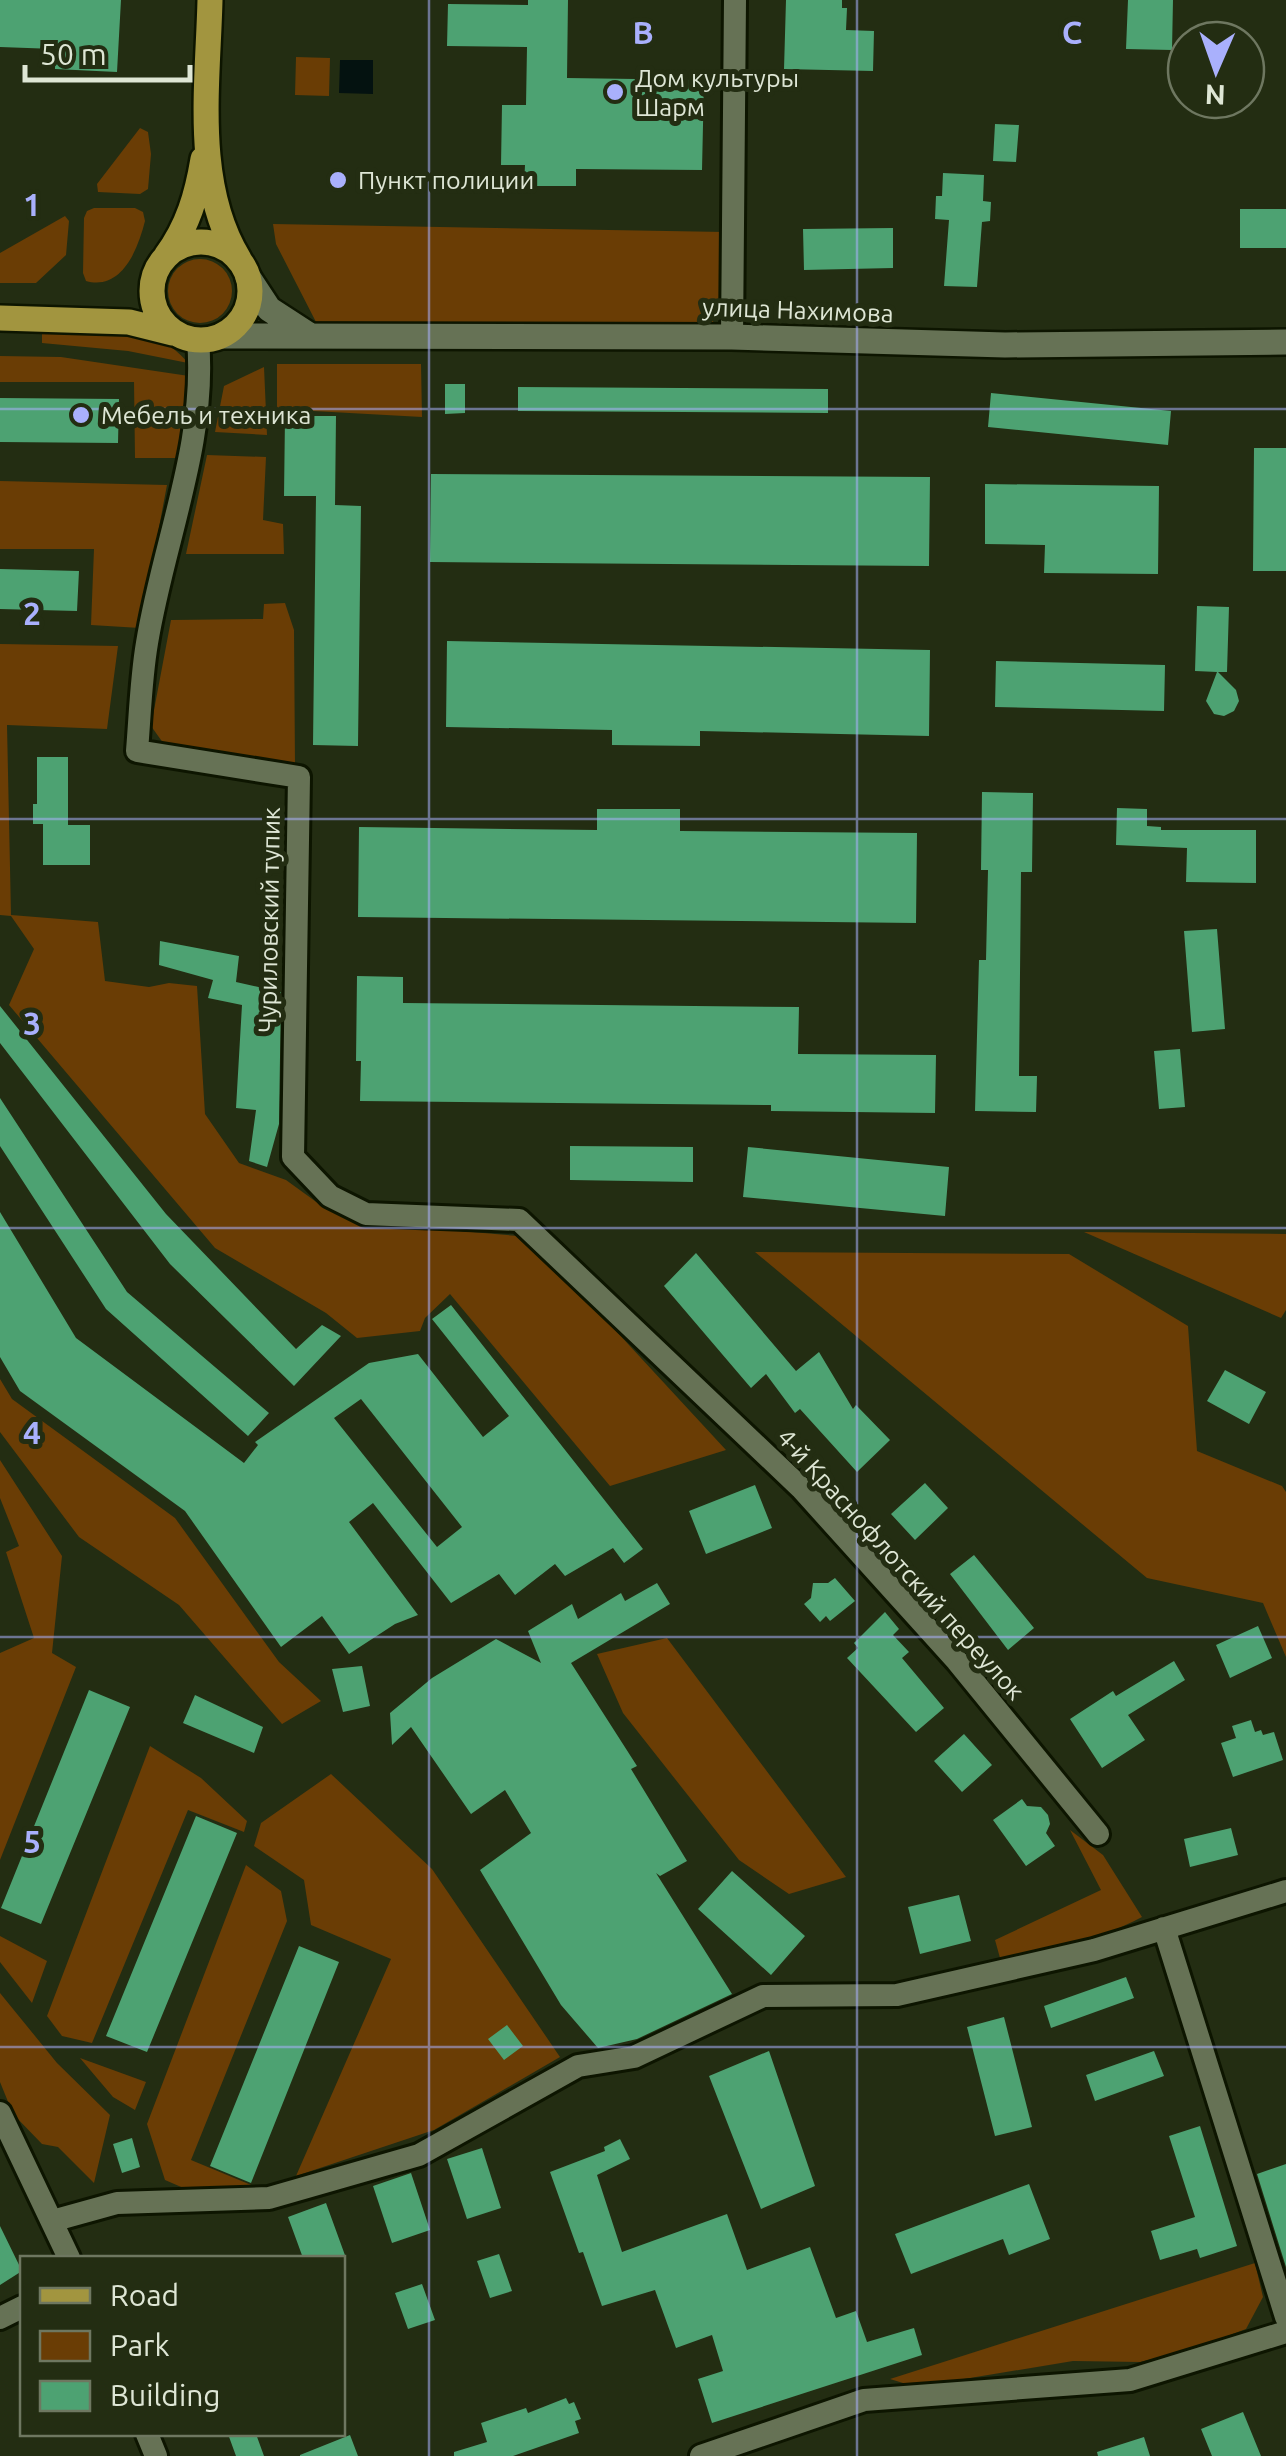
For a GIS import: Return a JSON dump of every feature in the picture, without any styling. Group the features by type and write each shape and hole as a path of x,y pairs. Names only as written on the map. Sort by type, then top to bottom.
{"main road":[{"path":"0,318 129,322 199,337 241,319 249,302 245,271 218,216 208,130 210,0"},
{"path":"59,318 101,314 129,303 162,263 181,236 191,212 208,130"},
{"path":"199,337 158,316 152,298 162,263 193,243 212,244 229,251 245,271"}],"street":[{"path":"732,337 735,0"},
{"path":"245,271 269,309 309,335"},
{"name":"улица Нахимова","path":"199,337 732,337 907,344 1286,342"},
{"name":"Чуриловский тупик","path":"199,337 197,411 147,643 137,751 299,776 293,1157 330,1196 366,1214 519,1220"},
{"name":"4-й Краснофлотский переулок","path":"519,1220 801,1488 957,1661 1098,1834"},
{"path":"52,2222 117,2203 269,2198 419,2155 578,2066 634,2057 763,1996 898,1995 1094,1950 1286,1890"},
{"path":"1164,1928 1286,2317"},
{"path":"0,2113 68,2256"},
{"path":"701,2456 864,2400 1130,2380 1286,2332"}],"green space":[{"path":"296,57 330,58 329,96 295,95"},
{"path":"140,128 148,132 151,154 148,189 140,194 98,192 97,184"},
{"path":"94,208 135,208 143,212 145,221 126,265 119,274 99,282 86,281 83,273 84,218"},
{"path":"65,216 69,221 66,255 36,283 0,283 0,253"},
{"path":"273,224 725,232 725,306 712,323 316,322 276,244"},
{"path":"200,259 223,268 232,291 223,314 200,323 177,314 168,291 177,268"},
{"path":"42,322 101,325 140,332 174,349 188,363 128,351 42,343"},
{"path":"0,356 61,357 189,376 190,393 178,458 135,458 134,382 0,382"},
{"path":"277,364 421,364 422,417 277,409"},
{"path":"264,367 267,435 215,432 224,386"},
{"path":"207,455 266,457 263,520 283,524 284,554 186,554"},
{"path":"0,481 167,485 140,628 91,625 94,549 0,549"},
{"path":"285,603 294,630 295,765 166,747 151,726 171,620 263,619 264,604"},
{"path":"0,644 118,646 107,729 7,725 11,915 98,922 105,981 149,987 169,983 197,986 205,1114 239,1163 286,1180 326,1209 377,1224 518,1236 592,1305 726,1450 610,1486 450,1294 425,1318 420,1331 357,1338 326,1313 215,1248 9,1005 34,949 11,916 0,915"},
{"path":"1084,1232 1286,1234 1286,1310 1281,1318"},
{"path":"755,1252 1069,1254 1188,1326 1197,1451 1282,1486 1286,1492 1286,1657 1263,1603 1147,1578"},
{"path":"0,1379 12,1399 175,1518 279,1662 321,1701 282,1724 179,1605 79,1537 0,1432"},
{"path":"0,1460 62,1556 52,1653 76,1667 0,1860 0,1653 34,1638 6,1552 19,1546 0,1498"},
{"path":"667,1638 846,1877 789,1894 739,1860 623,1713 597,1654"},
{"path":"150,1746 201,1778 247,1821 244,1832 188,1810 92,2043 62,2036 47,2016"},
{"path":"331,1774 432,1869 560,2057 434,2130 296,2176 391,1959 311,1925 304,1880 254,1846 261,1823"},
{"path":"1070,1830 1103,1855 1142,1917 1073,1945 1000,1958 995,1940 1101,1890"},
{"path":"246,1865 281,1891 287,1921 191,2160 268,2192 195,2193 165,2180 147,2124"},
{"path":"0,1936 47,1961 32,2003 0,1962"},
{"path":"0,1993 57,2063 110,2115 94,2183 58,2147 42,2144 13,2114 0,2082"},
{"path":"80,2058 146,2082 135,2110 113,2097"},
{"path":"1255,2263 1263,2297 1246,2329 1187,2351 1140,2362 1073,2361 916,2387 890,2379"}],"shaded area":[{"path":"340,60 373,60 373,94 339,93"}],"building":[{"path":"0,0 121,0 117,72 55,69 55,49 0,47"},
{"name":"Дом культуры Шарм","path":"528,0 568,0 567,78 704,80 702,170 576,169 576,186 524,186 525,165 501,165 502,105 526,105 527,47 447,46 448,4 528,5"},
{"path":"786,0 842,0 842,8 847,8 846,30 874,31 873,71 784,69"},
{"path":"1128,0 1173,0 1173,20 1166,20 1166,50 1126,49"},
{"path":"995,124 1019,125 1016,162 993,161"},
{"path":"943,173 984,175 983,201 991,202 990,221 982,222 977,287 944,286 949,220 935,219"},
{"path":"1240,209 1286,209 1286,248 1240,248"},
{"path":"893,228 893,268 804,270 803,229"},
{"path":"445,384 465,384 465,413 445,414"},
{"path":"518,387 828,389 828,413 518,411"},
{"path":"991,393 1171,411 1168,445 988,427"},
{"path":"0,398 119,399 118,443 0,442"},
{"path":"285,416 336,416 335,505 361,506 358,746 313,745 316,496 284,496"},
{"path":"1254,448 1286,448 1286,571 1253,571"},
{"path":"431,474 930,477 929,566 430,562"},
{"path":"985,484 1159,486 1158,574 1044,573 1045,545 985,544"},
{"path":"0,569 79,571 77,611 0,609"},
{"path":"1197,606 1229,607 1227,672 1218,672 1236,690 1239,701 1234,711 1224,716 1214,714 1206,701 1217,672 1195,671"},
{"path":"447,641 930,650 929,736 700,731 700,746 612,745 612,730 446,727"},
{"path":"996,661 1165,665 1164,711 995,707"},
{"path":"37,757 68,757 68,825 90,825 90,865 43,865 43,824 33,824"},
{"path":"982,792 1033,793 1032,872 1021,872 1019,1076 1037,1076 1036,1112 975,1111 979,960 986,960 988,870 981,870"},
{"path":"1117,808 1147,809 1147,826 1161,830 1256,830 1256,883 1186,882 1187,848 1116,845"},
{"path":"597,809 680,809 680,831 917,833 916,923 358,917 359,827 597,830"},
{"path":"1217,929 1225,1029 1192,1032 1184,931"},
{"path":"160,941 239,956 236,982 281,992 279,1124 267,1167 249,1161 256,1110 236,1108 242,1005 208,998 213,980 159,965"},
{"path":"357,976 403,977 403,1003 799,1007 798,1054 936,1055 935,1113 771,1111 771,1105 360,1101 361,1061 356,1061"},
{"path":"0,1006 166,1214 296,1349 322,1325 341,1336 294,1386 170,1264 0,1043"},
{"path":"1180,1049 1185,1107 1159,1109 1154,1051"},
{"path":"0,1098 127,1292 269,1413 248,1436 106,1309 0,1146"},
{"path":"570,1146 693,1147 693,1182 570,1180"},
{"path":"748,1147 949,1167 945,1216 743,1197"},
{"path":"0,1212 76,1338 244,1463 258,1445 255,1442 369,1363 418,1354 483,1437 509,1416 432,1319 451,1305 643,1549 624,1563 613,1548 565,1576 555,1564 515,1595 499,1574 451,1603 373,1503 349,1522 418,1615 395,1624 349,1654 322,1616 281,1647 185,1511 20,1391 0,1357","holes":["361,1399 462,1527 437,1547 334,1418"]},
{"path":"696,1253 796,1371 819,1352 853,1409 856,1405 890,1440 857,1472 800,1409 795,1413 766,1374 751,1388 664,1286"},
{"path":"1225,1370 1266,1392 1249,1424 1207,1401"},
{"path":"925,1483 948,1508 915,1540 891,1514"},
{"path":"755,1485 772,1528 706,1554 689,1511"},
{"path":"974,1555 1034,1628 1008,1650 950,1574"},
{"path":"835,1578 855,1601 830,1621 826,1616 820,1622 804,1604 811,1598 813,1583 828,1583"},
{"path":"657,1583 670,1604 571,1663 637,1766 631,1769 687,1861 660,1876 656,1873 732,1994 637,2039 598,2048 561,2005 480,1870 531,1833 505,1790 471,1814 411,1727 392,1745 390,1713 432,1678 496,1639 541,1663 528,1631 572,1604 578,1619 621,1593 625,1601"},
{"path":"885,1612 899,1629 893,1635 909,1652 902,1658 944,1708 916,1732 847,1658 858,1648 854,1643"},
{"path":"1258,1626 1272,1658 1230,1678 1216,1645"},
{"path":"1174,1661 1185,1680 1128,1715 1145,1740 1102,1768 1070,1719 1113,1691 1116,1696"},
{"path":"362,1666 370,1706 343,1712 332,1669"},
{"path":"89,1690 130,1707 41,1924 1,1908"},
{"path":"195,1695 263,1727 254,1753 183,1723"},
{"path":"1251,1720 1255,1732 1274,1732 1283,1760 1233,1777 1221,1743 1236,1738 1232,1726"},
{"path":"964,1734 992,1765 962,1792 934,1761"},
{"path":"1022,1799 1027,1806 1041,1807 1048,1815 1046,1833 1055,1846 1026,1866 993,1820"},
{"path":"196,1816 237,1833 147,2052 106,2036"},
{"path":"1231,1828 1238,1855 1190,1867 1184,1839"},
{"path":"732,1871 805,1936 771,1975 698,1909"},
{"path":"959,1895 971,1941 920,1954 908,1907"},
{"path":"299,1946 339,1962 251,2183 210,2166"},
{"path":"1126,1977 1134,1998 1051,2028 1044,2006"},
{"path":"1004,2017 1032,2127 995,2136 967,2027"},
{"path":"507,2025 523,2046 504,2060 488,2039"},
{"path":"769,2051 815,2186 761,2209 709,2076"},
{"path":"1154,2051 1164,2076 1095,2101 1086,2075"},
{"path":"1200,2126 1237,2246 1200,2258 1197,2249 1160,2260 1151,2231 1195,2217 1169,2136"},
{"path":"132,2138 140,2167 122,2173 113,2144"},
{"path":"620,2139 630,2159 597,2175 622,2252 727,2214 747,2270 810,2247 836,2318 856,2311 867,2342 914,2328 922,2355 712,2423 698,2379 723,2371 712,2335 676,2348 655,2290 602,2306 550,2172 605,2151 604,2147"},
{"path":"482,2148 501,2208 467,2219 447,2159"},
{"path":"1286,2164 1286,2267 1257,2174"},
{"path":"411,2173 430,2230 392,2243 373,2186"},
{"path":"1029,2184 1050,2239 1009,2255 1003,2239 911,2274 895,2234"},
{"path":"326,2203 346,2258 302,2256 288,2217"},
{"path":"0,2226 20,2272 0,2285"},
{"path":"499,2254 512,2291 490,2298 477,2261"},
{"path":"422,2284 435,2320 408,2329 395,2293"},
{"path":"566,2398 569,2404 574,2402 581,2419 575,2421 579,2433 513,2456 454,2456 454,2452 487,2442 481,2423 526,2408 528,2413"},
{"path":"1243,2412 1261,2456 1212,2456 1201,2429"},
{"path":"350,2435 358,2456 300,2456 300,2455"},
{"path":"229,2436 257,2436 264,2456 236,2456"},
{"path":"1144,2437 1150,2456 1098,2456 1097,2452"}],"place":[{"name":"Дом культуры Шарм","path":"615,92"},
{"name":"Пункт полиции","path":"338,180"},
{"name":"Мебель и техника","path":"81,415"}]}
